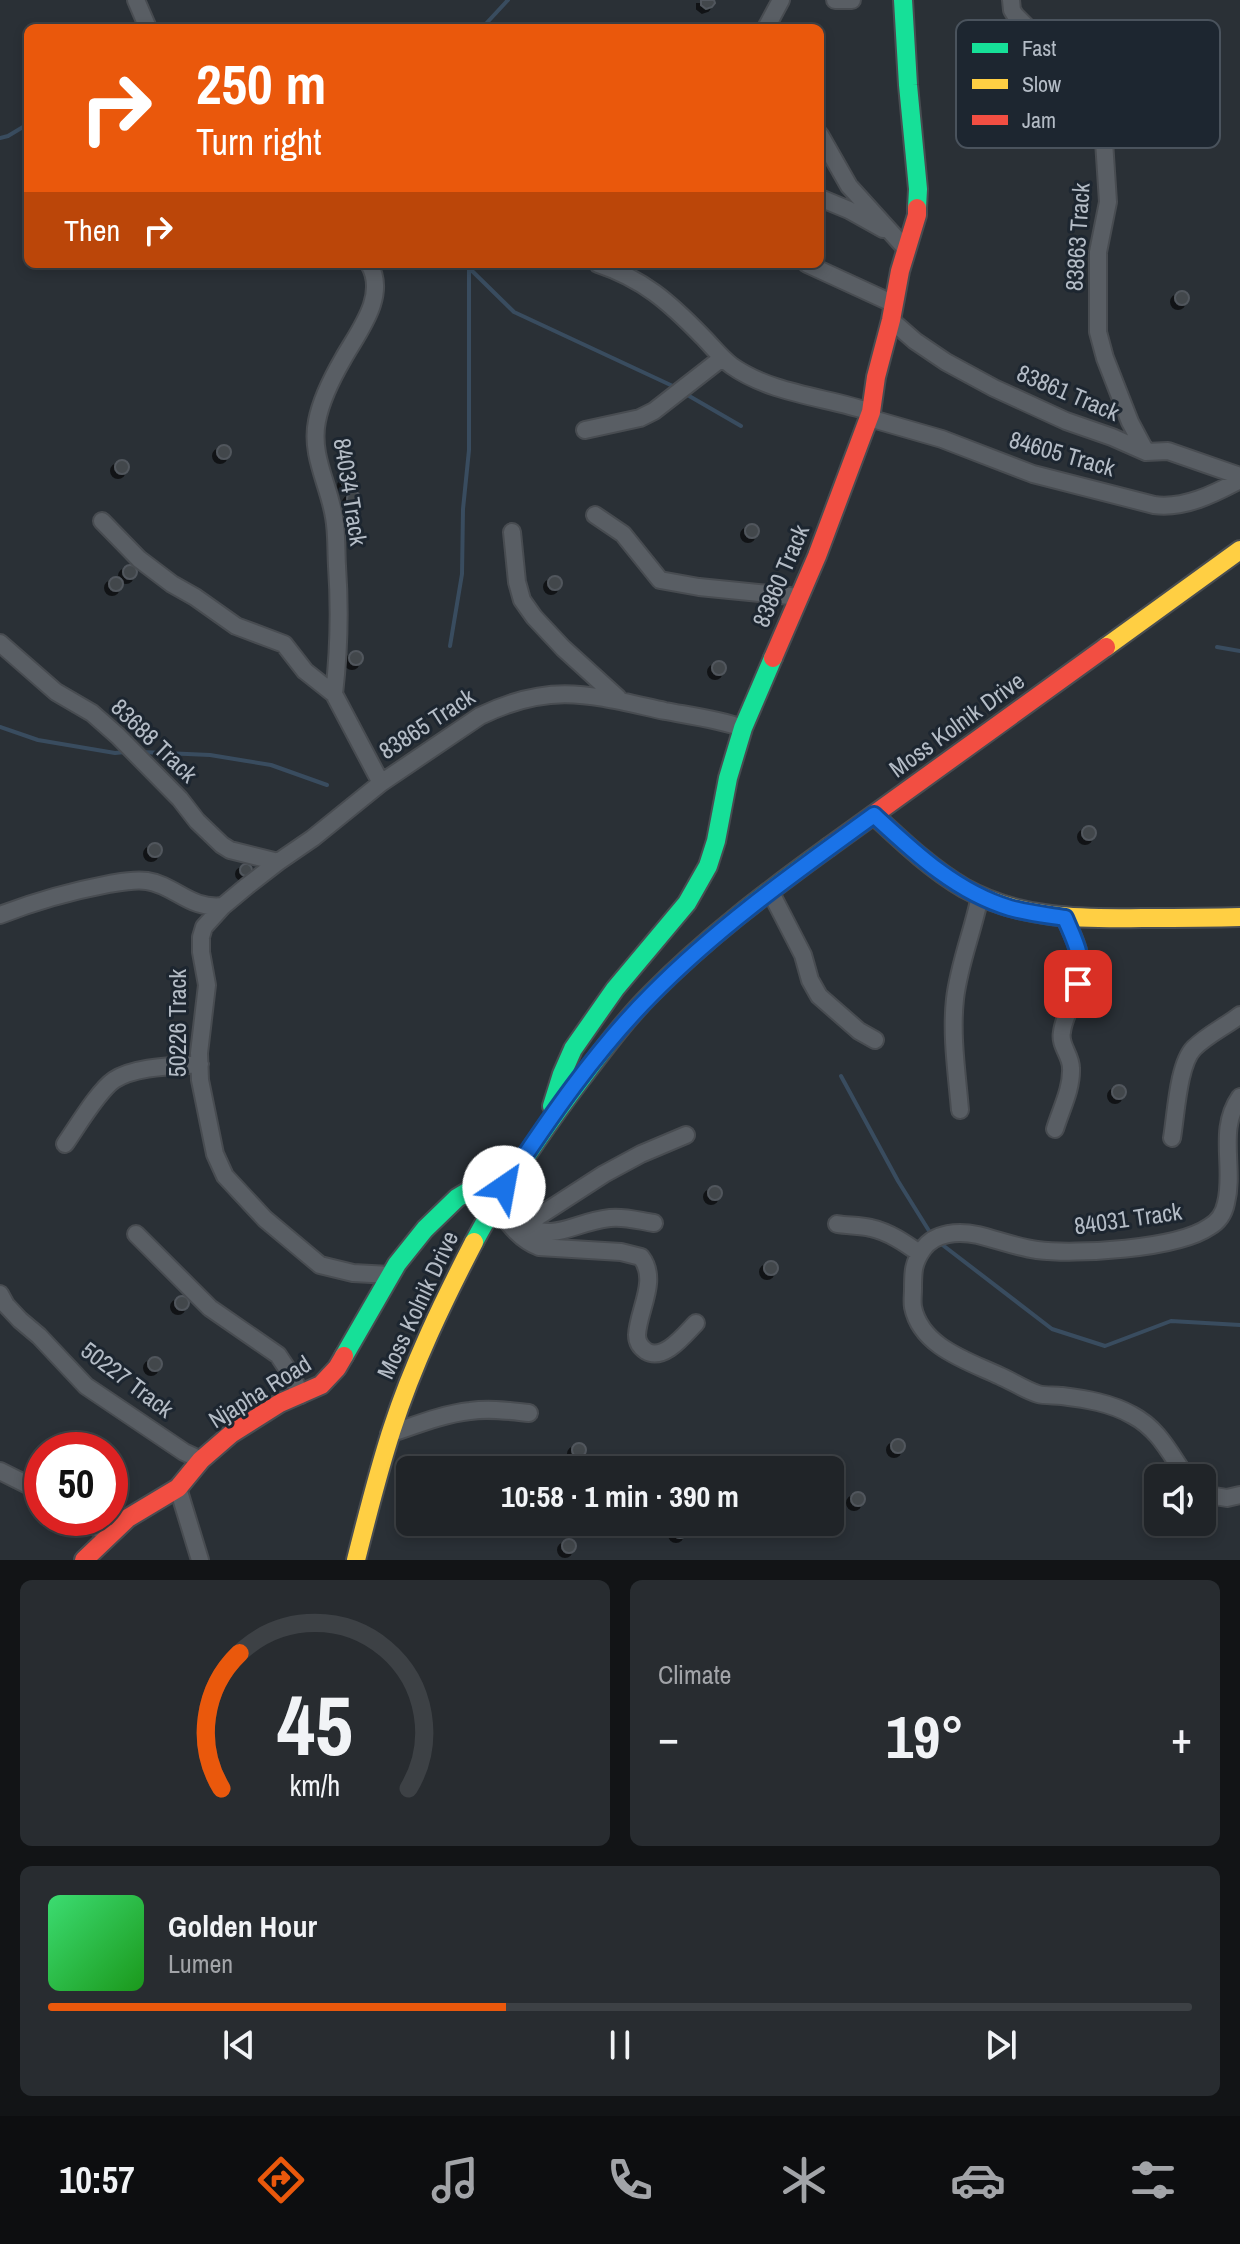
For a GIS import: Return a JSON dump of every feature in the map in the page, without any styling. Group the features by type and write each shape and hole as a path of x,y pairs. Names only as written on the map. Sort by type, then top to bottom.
{"street":[{"path":"136,0 146,24"},
{"path":"835,0 852,0"},
{"name":"83860 Track","path":"547,1124 573,1049 615,989 687,903 708,866 743,728 800,597 870,415 900,271 902,243 916,224 918,189 903,0"},
{"name":"83863 Track","path":"1011,0 1012,10 1020,20"},
{"path":"769,24 783,1"},
{"path":"824,142 849,186 902,243"},
{"name":"83863 Track","path":"1104,148 1108,202 1098,252 1098,332 1125,411 1146,452"},
{"path":"824,200 849,210 902,243"},
{"name":"84034 Track","path":"334,694 341,622 336,534 334,514 321,473 316,429 317,418 335,374 363,327 371,306 375,280 370,268"},
{"name":"84605 Track","path":"609,268 654,291 733,367 768,383 842,402 1033,474 1154,505 1179,506 1196,501 1240,478"},
{"name":"83861 Track","path":"814,268 892,312 930,352 994,388 1066,421 1146,452 1168,451 1240,478"},
{"path":"585,430 640,418 654,411 722,358"},
{"path":"595,515 623,534 660,580 800,597"},
{"path":"102,521 139,559 172,584 236,626 284,644 305,671 334,694 381,783"},
{"path":"512,532 522,600 563,648 621,700"},
{"name":"Moss Kolnik Drive","path":"356,1560 389,1434 410,1375 450,1283 504,1187 565,1097 623,1024 724,928 770,891 1240,550"},
{"name":"83688 Track","path":"0,643 56,692 92,713 118,736 222,845 230,850 278,862"},
{"name":"83865 Track","path":"223,906 381,783 495,708 560,693 587,694 743,728"},
{"path":"874,815 932,866 980,896 1008,907 1065,918 1240,917"},
{"path":"0,915 56,896 133,880 152,882 202,905 223,906"},
{"path":"770,891 803,955 810,980 819,996 859,1031 875,1040"},
{"path":"960,1110 955,1059 955,999 980,896"},
{"name":"50226 Track","path":"223,906 204,927 201,937 207,985 200,1080 215,1154 237,1192 320,1265 353,1273 390,1275"},
{"path":"1055,1129 1069,1089 1071,1068 1061,1035 1076,992 1081,963 1078,946 1065,918"},
{"path":"1172,1138 1182,1077 1190,1054 1240,1015"},
{"path":"65,1144 115,1080 140,1071 200,1064"},
{"name":"84031 Track","path":"919,1253 934,1238 947,1234 975,1235 1053,1252 1156,1245 1197,1234 1214,1224 1226,1207 1229,1124 1231,1112 1240,1097"},
{"path":"515,1224 641,1154 686,1135"},
{"name":"Njapha Road","path":"128,1518 178,1488 201,1460 247,1422 321,1385 337,1368 390,1275 416,1240 457,1198 472,1189 504,1187"},
{"path":"494,1204 515,1224 527,1243 558,1250 610,1251 641,1257 647,1267 648,1283 638,1331 641,1348 654,1354 667,1349 696,1323"},
{"path":"515,1224 557,1233 608,1218 654,1223"},
{"path":"837,1224 872,1228 904,1242 919,1253 912,1271 913,1307 928,1334 950,1354 1039,1395 1084,1398 1129,1413 1155,1431 1177,1464"},
{"path":"136,1234 210,1308 278,1355 301,1395"},
{"name":"50227 Track","path":"0,1294 20,1320 86,1386 184,1452 201,1460"},
{"path":"389,1434 432,1419 470,1411 529,1413"},
{"path":"0,1471 24,1483"},
{"path":"178,1488 200,1560"},
{"path":"1216,1496 1240,1495"},
{"name":"Njapha Road","path":"83,1560 108,1536"}],"building":[{"path":"701,0 714,0 715,3 706,9 701,5"},
{"path":"1182,291 1189,298 1182,305 1175,298"},
{"path":"224,445 231,452 224,459 217,452"},
{"path":"122,460 129,467 122,474 115,467"},
{"path":"349,475 356,482 349,489 342,482"},
{"path":"354,492 361,499 354,506 347,499"},
{"path":"752,524 759,531 752,538 745,531"},
{"path":"130,565 137,572 130,579 123,572"},
{"path":"555,576 562,583 555,590 548,583"},
{"path":"116,577 123,584 116,591 109,584"},
{"path":"356,651 363,658 356,665 349,658"},
{"path":"719,661 726,668 719,675 712,668"},
{"path":"1089,826 1096,833 1089,840 1082,833"},
{"path":"155,843 162,850 155,857 148,850"},
{"path":"241,865 251,865 251,875 241,875"},
{"path":"1119,1085 1126,1092 1119,1099 1112,1092"},
{"path":"715,1186 722,1193 715,1200 708,1193"},
{"path":"771,1261 778,1268 771,1275 764,1268"},
{"path":"182,1296 189,1303 182,1310 175,1303"},
{"path":"155,1357 162,1364 155,1371 148,1364"},
{"path":"898,1439 905,1446 898,1453 891,1446"},
{"path":"574,1445 584,1445 584,1455 574,1455"},
{"path":"858,1492 865,1499 858,1506 851,1499"},
{"path":"569,1539 576,1546 569,1553 562,1546"}],"waterway":[{"path":"486,24 508,0"},
{"path":"0,138 24,126"},
{"path":"469,268 514,312 677,388"},
{"path":"450,646 462,574 463,509 469,450 469,269"},
{"path":"684,393 741,426"},
{"path":"1217,647 1240,651"},
{"path":"0,727 38,740 125,752"},
{"path":"142,752 210,755 271,765 327,785"},
{"path":"841,1076 898,1181 931,1234"},
{"path":"940,1243 1052,1329 1105,1346 1171,1321 1240,1325"}],"traffic: fast":[{"path":"903,0 917,208"},
{"path":"552,1106 573,1049 615,989 687,903 708,866 743,728 773,658"},
{"path":"474,1242 538,1138 632,1014 715,935 829,847"},
{"path":"344,1356 397,1264 425,1229 457,1198 472,1189 504,1187"}],"traffic: slow":[{"path":"1106,647 1240,550"},
{"path":"874,815 917,854 952,880 1006,906 1073,917 1240,917"},
{"path":"356,1560 400,1405 429,1334 474,1242"}],"traffic: jam":[{"path":"773,658 817,556 871,412 876,377 917,208"},
{"path":"829,847 1106,647"},
{"path":"84,1560 128,1518 178,1488 201,1460 231,1434 280,1403 321,1385 344,1356"}],"route":[{"path":"504,1187 565,1097 623,1024 652,994 724,928 874,815 932,866 980,896 1008,907 1065,918 1080,952 1078,984"}]}
